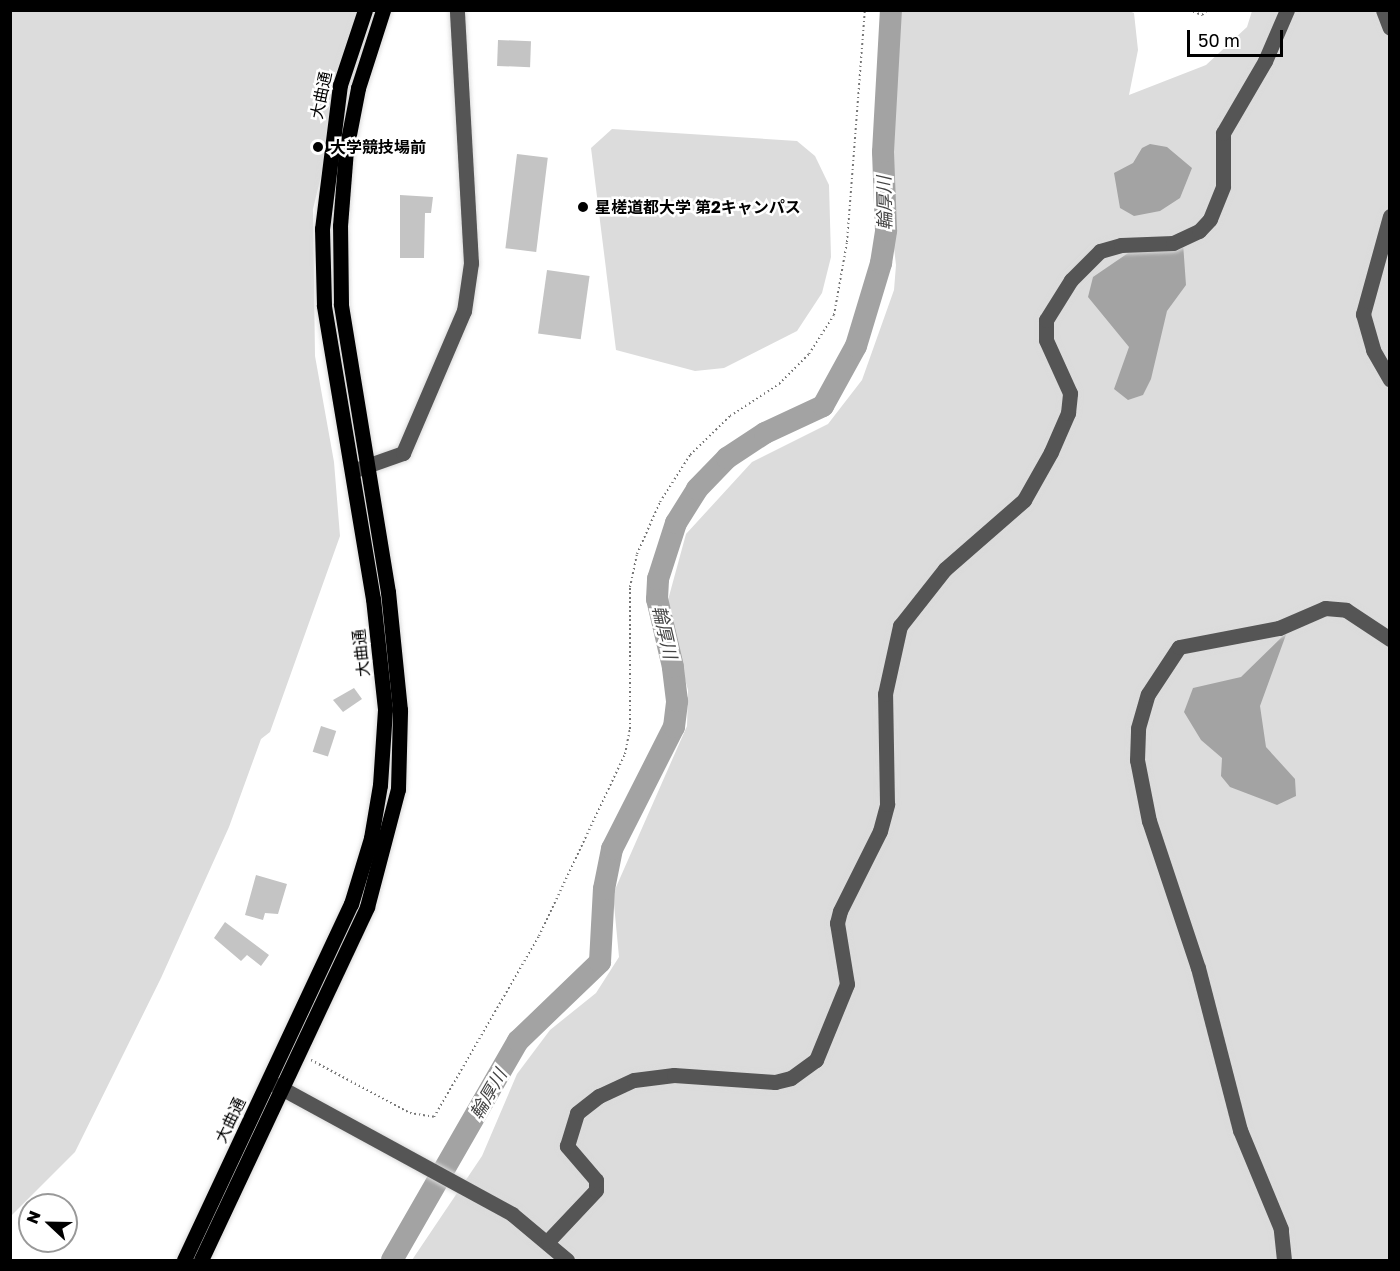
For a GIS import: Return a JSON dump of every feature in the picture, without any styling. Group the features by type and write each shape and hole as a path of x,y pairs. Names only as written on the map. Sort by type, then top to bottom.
{"main road":[{"name":"大曲通","path":"184,1260 351,904 371,838 380,784 385,709 373,599 324,305 322,229 340,85 365,10"},
{"name":"大曲通","path":"201,1260 284,1090 367,908 398,789 399,698 388,592 341,304 340,226 346,150 358,88 383,10"}],"street":[{"path":"351,471 403,453 464,311 471,263 457,10"},
{"path":"548,1241 596,1190 596,1180 567,1146 576,1113 599,1096 634,1080 674,1076 775,1082 791,1078 816,1060 847,984 837,923 840,911 880,831 887,804 885,694 900,626 945,569 1024,500 1051,452 1068,413 1070,393 1046,340 1046,320 1071,279 1100,251 1121,244 1173,243 1199,231 1210,219 1223,186 1223,133 1268,56 1287,10"},
{"path":"1383,10 1389,28"},
{"path":"1389,216 1363,314 1372,350 1389,380"},
{"path":"1284,1260 1281,1229 1240,1130 1198,968 1149,821 1137,760 1138,728 1148,694 1179,647 1279,628 1325,608 1346,610 1389,639"},
{"path":"269,1081 474,1194 548,1241 567,1260"}],"path":[{"path":"300,1056 410,1113 434,1117 539,936 625,754 630,729 630,587 637,554 660,502 690,455 730,416 779,384 809,354 834,315 847,242 865,10"},
{"path":"1189,10 1202,15 1208,10"}],"shaded area":[{"path":"1126,10 1134,13 1138,50 1129,95 1206,65 1247,27 1252,11 1389,11 1389,1260 412,1260 482,1156 517,1074 550,1030 596,993 619,957 613,894 687,726 688,690 665,611 686,534 752,462 828,424 862,380 894,290 896,265 885,170 893,11"},
{"path":"11,11 357,11 358,25 313,209 315,356 334,462 340,536 270,732 261,739 229,827 161,978 75,1152 34,1193 18,1193 18,1209 11,1216"},
{"path":"612,129 797,141 815,156 829,185 831,257 822,293 797,331 724,368 695,371 616,350 591,148"},
{"path":"1150,144 1167,147 1192,168 1180,198 1160,211 1134,216 1120,208 1114,173 1133,163 1142,148"},
{"path":"1158,240 1183,243 1186,285 1167,311 1151,379 1143,395 1128,400 1114,389 1129,347 1088,297 1093,277 1134,249 1150,252"},
{"path":"1287,632 1260,706 1266,747 1295,779 1296,796 1277,805 1230,787 1221,776 1222,758 1201,740 1184,712 1193,688 1241,677"}],"building":[{"path":"498,40 531,41 530,67 497,66"},
{"path":"517,154 548,158 536,252 505,248"},
{"path":"400,195 433,197 431,213 425,213 424,258 400,258"},
{"path":"547,270 590,276 581,339 538,333"},
{"path":"354,688 362,699 343,712 333,700"},
{"path":"321,726 336,731 328,757 313,752"},
{"path":"256,875 287,884 278,914 265,913 263,920 245,915"},
{"path":"225,922 269,955 261,966 247,955 241,961 214,938"}],"waterway":[{"name":"輪厚川","path":"392,1260 518,1041 600,962 604,889 612,849 674,727 677,701 673,667 657,599 658,579 676,523 697,489 727,458 765,433 823,406 856,346 881,263 886,230 883,152 891,10"}],"place":[{"name":"大学競技場前","path":"318,147"},
{"name":"星槎道都大学 第2キャンパス","path":"583,207"}]}
